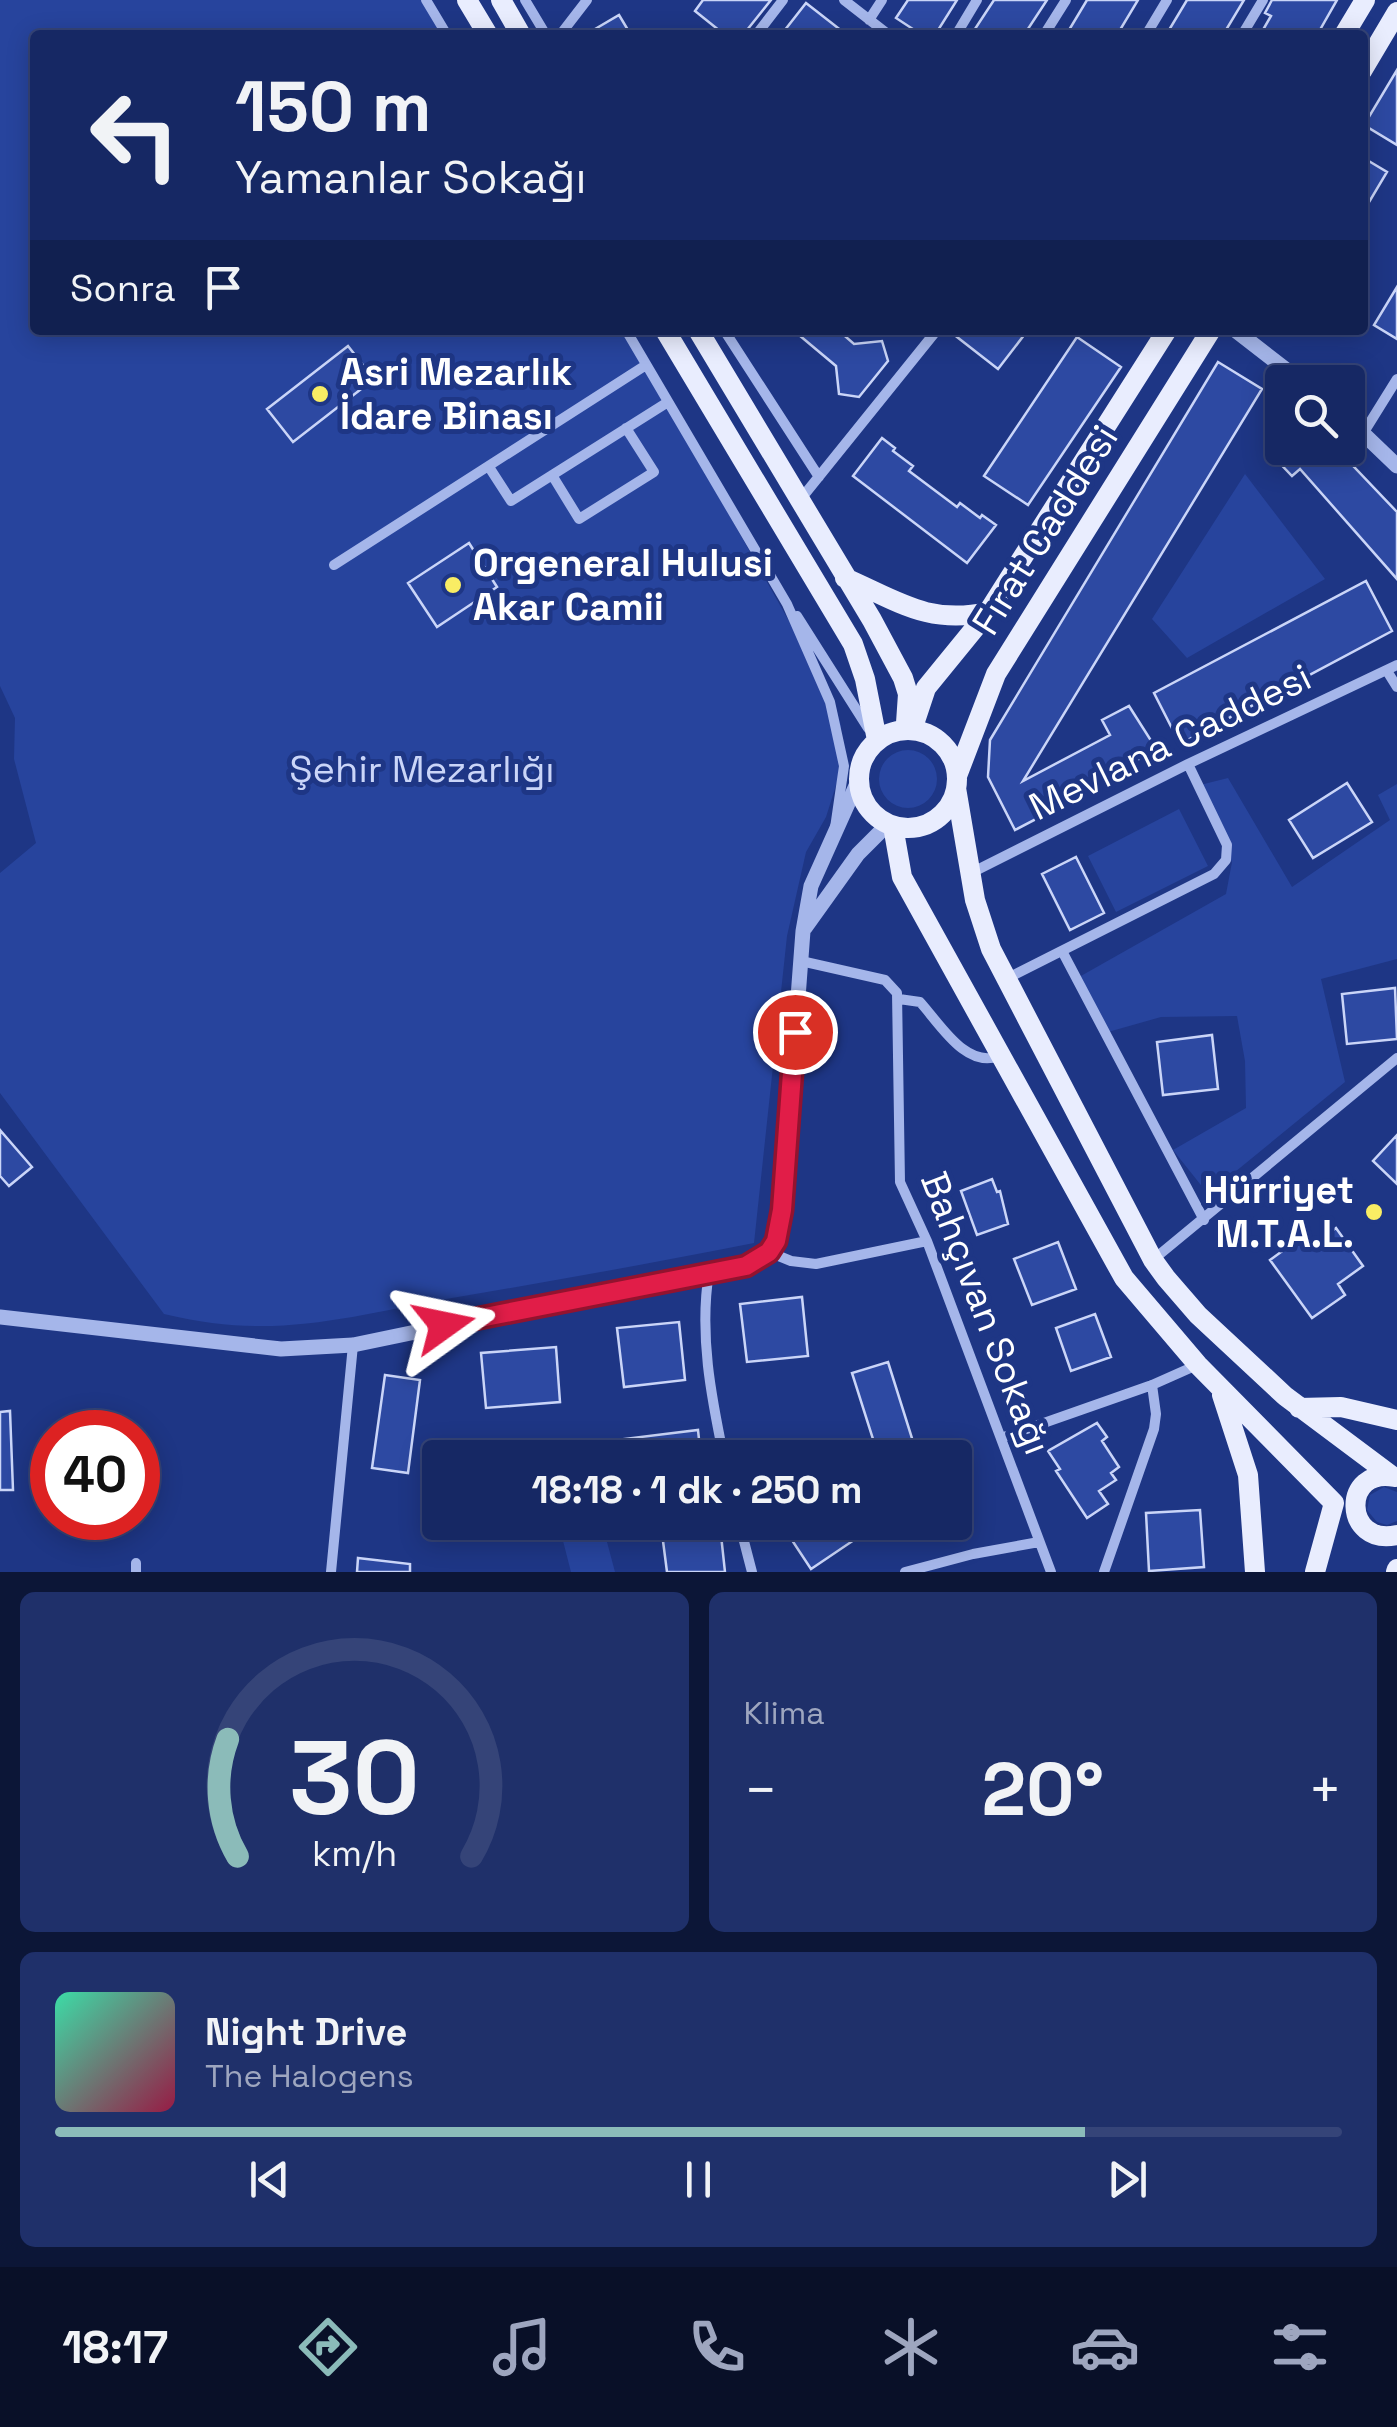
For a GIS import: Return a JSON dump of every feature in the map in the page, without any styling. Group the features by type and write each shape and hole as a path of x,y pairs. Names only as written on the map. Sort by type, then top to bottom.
{"main road":[{"path":"467,0 485,30"},
{"path":"501,0 519,30"},
{"path":"1347,30 1365,0"},
{"path":"1368,62 1394,22"},
{"path":"667,335 853,644 861,662 876,741"},
{"path":"701,335 903,678 908,694 909,730"},
{"name":"Fırat Caddesi","path":"909,730 926,688 988,612 1164,335"},
{"name":"Fırat Caddesi","path":"956,782 996,674 1208,335"},
{"path":"846,578 916,612 945,617 988,612"},
{"path":"956,782 946,810 930,822 912,828 891,825 867,806 859,779 862,761 876,741 909,730 934,737 946,748 956,782 981,923 1006,980 1153,1260 1198,1315 1299,1408 1395,1476"},
{"path":"891,825 902,877 1124,1278 1198,1365 1356,1513 1364,1528 1394,1539"},
{"path":"1218,1384 1248,1475 1255,1572"},
{"path":"1299,1408 1341,1407 1397,1420"},
{"path":"1315,1572 1344,1504 1367,1482 1383,1475 1395,1476"}],"street":[{"path":"426,0 444,30"},
{"path":"524,0 543,30"},
{"path":"564,30 587,0"},
{"path":"760,30 784,0"},
{"path":"844,0 882,30"},
{"path":"869,20 882,0"},
{"path":"959,30 977,0"},
{"path":"1047,30 1066,0"},
{"path":"1149,30 1167,0"},
{"path":"1245,30 1263,0"},
{"path":"629,335 787,604 876,741"},
{"path":"711,351 723,335"},
{"path":"729,335 819,477"},
{"path":"799,502 933,335"},
{"path":"1241,335 1280,365"},
{"path":"334,565 646,364"},
{"path":"1365,430 1397,379"},
{"path":"489,467 511,501 668,402"},
{"path":"552,475 580,518 654,472 626,428"},
{"path":"1365,433 1397,466"},
{"path":"787,604 839,728 844,775 835,832"},
{"path":"1392,668 1397,687"},
{"name":"Mevlana Caddesi","path":"970,874 1188,764 1392,668"},
{"path":"1006,980 1224,866 1227,845 1188,764"},
{"path":"0,1316 281,1350 353,1344 553,1301 746,1266 769,1252 776,1241 782,1210 803,931 811,886 859,779"},
{"path":"803,931 858,854 891,825"},
{"path":"1062,951 1204,1220"},
{"path":"801,961 886,980 899,1000 920,1002 972,1057 987,1060 999,1056"},
{"name":"Bahçıvan Sokağı","path":"899,1000 898,1175 927,1240 1051,1572"},
{"path":"1153,1260 1397,1058"},
{"path":"769,1252 791,1261 816,1264 927,1240"},
{"path":"709,1272 703,1320 720,1440"},
{"path":"331,1572 353,1344"},
{"path":"1001,1438 1152,1386 1198,1365"},
{"path":"1104,1572 1154,1429 1152,1386"},
{"path":"744,1540 752,1572"},
{"path":"910,1571 1039,1542"}],"green space":[{"name":"Şehir Mezarlığı","path":"0,0 424,0 443,30 30,30 30,335 628,335 834,701 841,726 838,779 826,817 806,852 787,936 754,1243 343,1319 240,1326 164,1314 0,1093 0,873 36,843 14,759 15,718 0,686"},
{"path":"1245,474 1325,579 1187,658 1152,619"},
{"path":"908,750 929,758 937,779 929,800 908,808 887,800 879,779 887,758"},
{"path":"1228,778 1292,887 1390,820 1378,795 1397,784 1397,959 1321,979 1345,1082 1208,1194 1173,1150 1246,1108 1245,1061 1237,1016 1161,1017 1108,1032 1072,981 1226,894 1232,862 1196,786"},
{"path":"1179,809 1208,866 1116,912 1088,856"},
{"path":"1384,1487 1397,1492 1397,1521 1387,1525 1377,1522 1367,1510 1370,1495"},
{"path":"563,1540 606,1540 615,1572 571,1572"}],"building":[{"path":"703,0 771,0 747,30 719,30 695,11"},
{"path":"908,0 957,0 938,30 914,30 896,18"},
{"path":"994,0 1047,0 1027,30 974,30"},
{"path":"1087,0 1138,0 1120,30 1069,30"},
{"path":"1187,0 1244,0 1226,30 1169,30"},
{"path":"1272,0 1337,0 1320,30 1263,30 1271,16 1265,13"},
{"path":"806,3 841,30 785,30"},
{"path":"619,15 628,30 594,30"},
{"path":"1397,70 1397,145 1368,127 1368,118"},
{"path":"1368,161 1387,172 1368,204"},
{"path":"1397,287 1397,339 1374,325"},
{"path":"799,335 844,335 854,344 882,341 888,361 859,397 839,394 836,366"},
{"path":"959,335 1024,335 998,369"},
{"path":"1077,337 1121,367 1028,505 984,476"},
{"name":"Asri Mezarlık İdare Binası","path":"348,346 374,379 293,442 267,409"},
{"path":"1218,362 1262,389 1023,781 1110,735 1102,720 1129,706 1157,750 1113,772 1116,777 1015,830 988,777 990,740"},
{"path":"882,438 913,466 909,471 957,507 960,503 996,525 967,563 853,476"},
{"path":"1282,465 1352,465 1397,512 1397,579 1300,469 1292,476"},
{"name":"Orgeneral Hulusi Akar Camii","path":"469,543 497,587 437,627 408,583"},
{"path":"1366,581 1392,631 1180,744 1154,693"},
{"path":"1347,783 1372,822 1313,858 1289,820"},
{"path":"1076,857 1104,913 1070,930 1042,874"},
{"path":"1395,988 1397,1039 1347,1044 1342,994"},
{"path":"1212,1035 1218,1089 1163,1095 1157,1042"},
{"path":"0,1130 32,1167 9,1186 0,1176"},
{"path":"1397,1135 1397,1184 1373,1161"},
{"path":"992,1179 997,1192 1000,1191 1008,1224 977,1235 961,1191"},
{"path":"1336,1228 1363,1266 1338,1284 1345,1295 1312,1318 1270,1260 1303,1236 1311,1247"},
{"path":"1058,1242 1076,1289 1032,1305 1014,1259"},
{"path":"802,1297 808,1356 747,1362 740,1304"},
{"path":"1095,1314 1111,1357 1071,1371 1056,1328"},
{"path":"679,1322 685,1380 624,1387 617,1328"},
{"path":"556,1347 560,1402 486,1408 481,1353"},
{"path":"888,1362 913,1440 873,1440 852,1373"},
{"path":"385,1375 420,1380 408,1473 372,1468"},
{"path":"10,1411 13,1490 0,1490 0,1412"},
{"path":"1097,1423 1107,1437 1102,1441 1119,1467 1111,1473 1116,1480 1099,1491 1108,1504 1087,1518 1056,1471 1060,1469 1048,1451"},
{"path":"698,1430 699,1440 624,1440"},
{"path":"1200,1510 1204,1567 1149,1571 1146,1513"},
{"path":"722,1540 725,1572 667,1572 663,1541"},
{"path":"792,1540 854,1540 811,1569"},
{"path":"358,1558 410,1564 410,1572 357,1572"}],"place":[{"name":"Asri Mezarlık İdare Binası","path":"320,394"},
{"name":"Orgeneral Hulusi Akar Camii","path":"453,585"},
{"name":"Hürriyet M.T.A.L.","path":"1374,1212"}],"route":[{"path":"444,1325 746,1266 769,1252 776,1241 782,1210 795,1032"}]}
